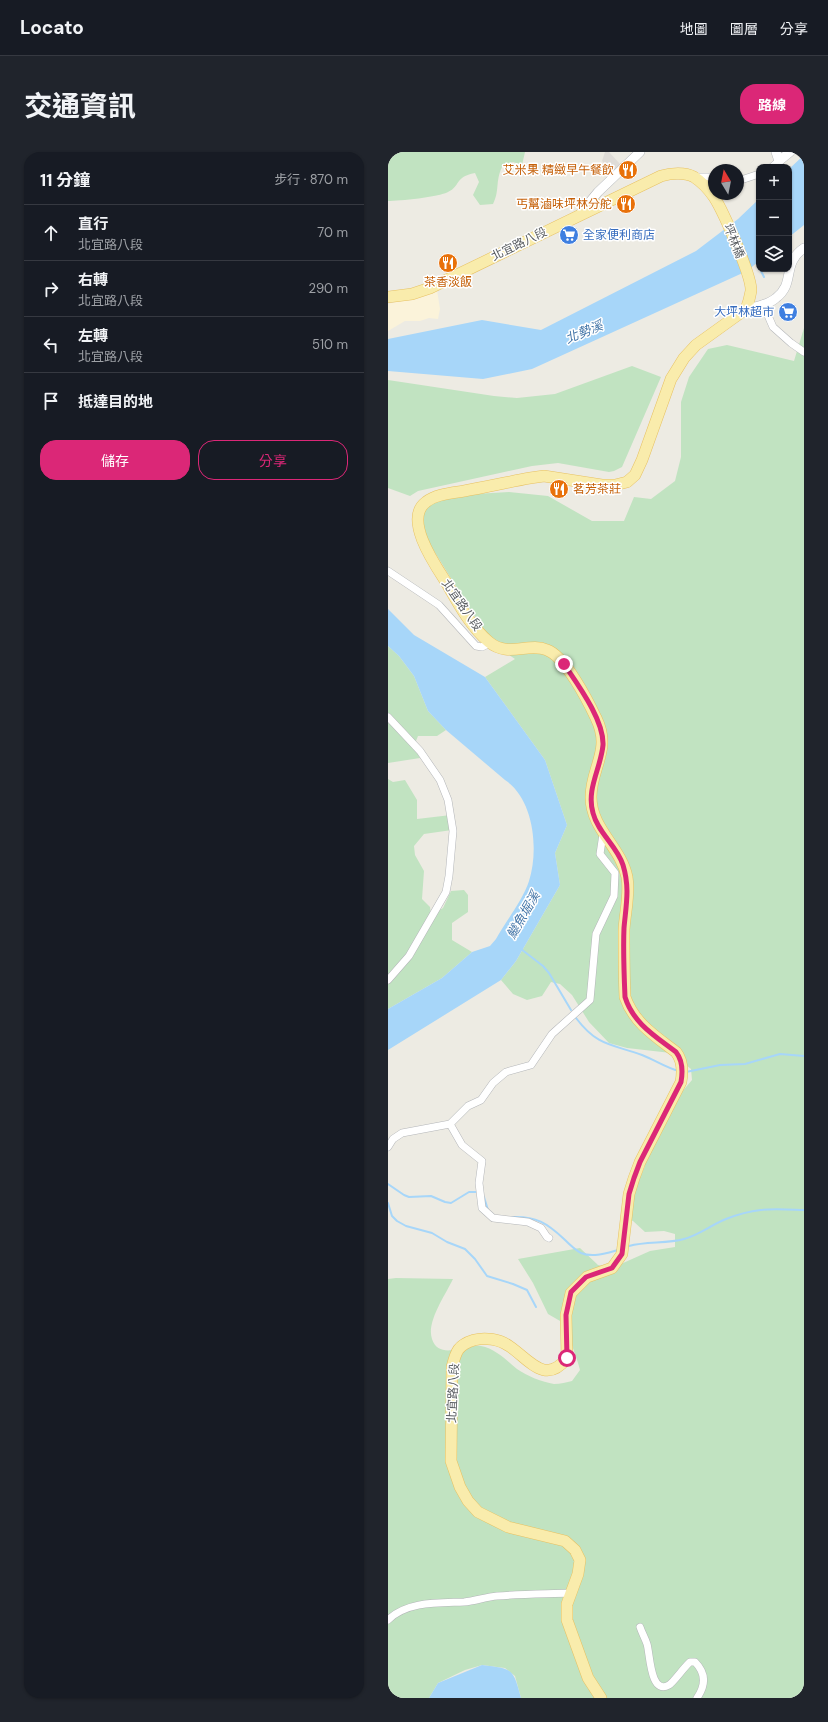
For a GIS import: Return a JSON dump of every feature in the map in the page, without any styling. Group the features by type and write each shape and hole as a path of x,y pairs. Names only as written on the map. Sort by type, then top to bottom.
{"main road":[{"path":"580,214 598,192 640,152"},
{"path":"776,152 776,164"},
{"path":"776,164 790,152"},
{"name":"北宜路八段","path":"388,297 412,294 430,288 661,176 676,174 694,177"},
{"path":"694,177 708,188"},
{"name":"坪林橋","path":"716,200 748,276 751,291 746,310"},
{"path":"746,310 776,299 783,292 788,280 792,260 804,248"},
{"name":"北宜路八段","path":"601,1698 588,1678 567,1620 567,1604 578,1574 580,1560 575,1550 565,1541 508,1527 478,1512 468,1501 460,1487 451,1461 452,1367 459,1349 464,1344 478,1339 500,1341 509,1346 538,1369 545,1371 558,1368 565,1361 567,1358 566,1315 571,1292 586,1277 612,1268 622,1254 629,1194 634,1178 640,1162 681,1082 683,1074 680,1057 676,1052 640,1024 628,1006 625,997 624,928 628,891 627,877 622,863 602,834 593,813 591,796 603,747 603,735 597,720 581,690 564,664 548,650 538,648 508,650 490,643 475,627 429,555 418,523 419,514 425,503 441,496 544,476 602,485 615,485 627,482 635,475 642,460 671,379 684,358 696,345 746,310"}],"street":[{"path":"744,179 756,175"},
{"path":"694,177 708,177"},
{"path":"744,177 749,177"},
{"path":"763,304 773,327 804,352"},
{"path":"388,571 439,605 476,646 482,647 490,643"},
{"path":"388,717 420,751 440,780 448,800 453,831 446,892 409,956 388,980"},
{"path":"388,1147 393,1139 402,1133 450,1124 468,1106 481,1100 493,1083 506,1072 531,1066 552,1034 590,1000 596,934 614,896 615,873 600,854 602,834"},
{"path":"450,1124 462,1144 482,1161 479,1183 482,1208 493,1218 528,1222 541,1228 549,1238"},
{"path":"388,1133 393,1139"},
{"path":"388,1620 393,1615 406,1608 442,1602 464,1602 496,1596 571,1592"},
{"path":"640,1627 647,1645 652,1676 660,1686 665,1687 670,1684 681,1670 690,1662 695,1662 702,1669 704,1678 702,1689 697,1698"}],"shaded area":[{"path":"605,152 609,152 621,165 612,172 602,161"},
{"path":"437,290 440,309 438,319 429,318 420,321 405,321 388,331 388,304"}],"green space":[{"path":"388,152 525,152 522,165 513,162 502,167 493,204 480,205 473,195 479,182 475,173 464,177 452,190 443,194 388,201"},
{"path":"804,328 804,1698 521,1698 515,1676 505,1668 482,1665 465,1670 438,1683 429,1698 388,1698 388,1279 453,1279 434,1316 432,1325 432,1339 436,1346 440,1349 454,1350 475,1346 486,1347 496,1352 525,1374 545,1382 554,1384 572,1381 580,1370 569,1337 567,1325 548,1314 533,1283 518,1259 580,1248 598,1265 612,1268 650,1251 675,1247 675,1234 664,1231 645,1232 633,1221 622,1218 645,1166 643,1148 669,1107 692,1080 691,1069 671,1053 627,1048 609,1043 589,1022 572,995 560,984 551,982 542,996 527,1000 513,994 501,980 516,961 560,885 555,853 567,825 545,760 485,677 515,659 491,643 421,530 419,515 427,502 457,495 509,492 548,496 592,521 624,521 634,497 651,499 675,481 681,457 681,402 689,377 708,349 727,345 794,361"},
{"path":"632,366 661,377 622,467 614,471 609,472 558,463 532,466 418,491 410,496 388,488 388,380 517,398 555,394"},
{"path":"388,646 399,656 414,676 428,711 446,730 437,736 418,736 414,746 420,758 388,763"},
{"path":"388,779 393,782 405,780 417,800 417,819 451,815 452,830 424,834 414,846 415,855 424,871 422,899 430,907 431,915 443,908 451,891 464,890 468,895 468,912 452,923 452,940 472,952 442,978 388,1009"}],"water":[{"path":"804,155 804,225 792,235 792,200 792,166"},
{"name":"北勢溪","path":"756,202 756,264 747,271 532,369 483,379 388,371 388,339 482,320 541,330 696,251 738,219"},
{"name":"𩻸魚堀溪","path":"388,609 414,635 485,677 545,760 567,825 555,853 560,885 516,961 501,980 388,1050 388,1009 442,978 472,952 490,946 523,896 529,881 534,855 532,826 522,799 515,789 446,730 428,711 414,676 399,656 388,646"},
{"path":"482,1665 506,1669 510,1672 516,1681 521,1698 429,1698 438,1683"}],"waterway":[{"path":"762,272 764,277"},
{"path":"521,949 543,966 549,973 571,1010"},
{"path":"576,1018 599,1040 642,1055 679,1071"},
{"path":"686,1072 720,1065 745,1064 780,1054 804,1056"},
{"path":"388,1184 409,1197 431,1196 451,1203 469,1192 476,1192"},
{"path":"484,1197 488,1210"},
{"path":"388,1203 392,1216 397,1221 406,1226 432,1233 447,1242 465,1249 475,1259 487,1276 527,1290 536,1307"},
{"path":"629,1246 670,1242 684,1239 726,1219 746,1212 773,1209 804,1210"},
{"path":"512,1217 535,1219 541,1222 552,1229 581,1253 590,1255 618,1250"}],"place":[{"name":"艾米果 精緻早午餐飲","path":"628,170"},
{"name":"丐幫滷味坪林分舵","path":"626,204"},
{"name":"全家便利商店","path":"569,235"},
{"name":"茶香淡飯","path":"448,263"},
{"name":"大坪林超市","path":"788,312"},
{"name":"茗芳茶莊","path":"559,489"}],"route":[{"path":"564,664 581,690 603,735 603,747 591,796 593,813 597,825 618,855 627,877 628,891 624,928 625,997 628,1006 640,1024 676,1052 680,1057 683,1074 681,1082 640,1162 634,1178 629,1194 625,1242 622,1254 612,1268 586,1277 571,1292 566,1315 567,1358"}]}
